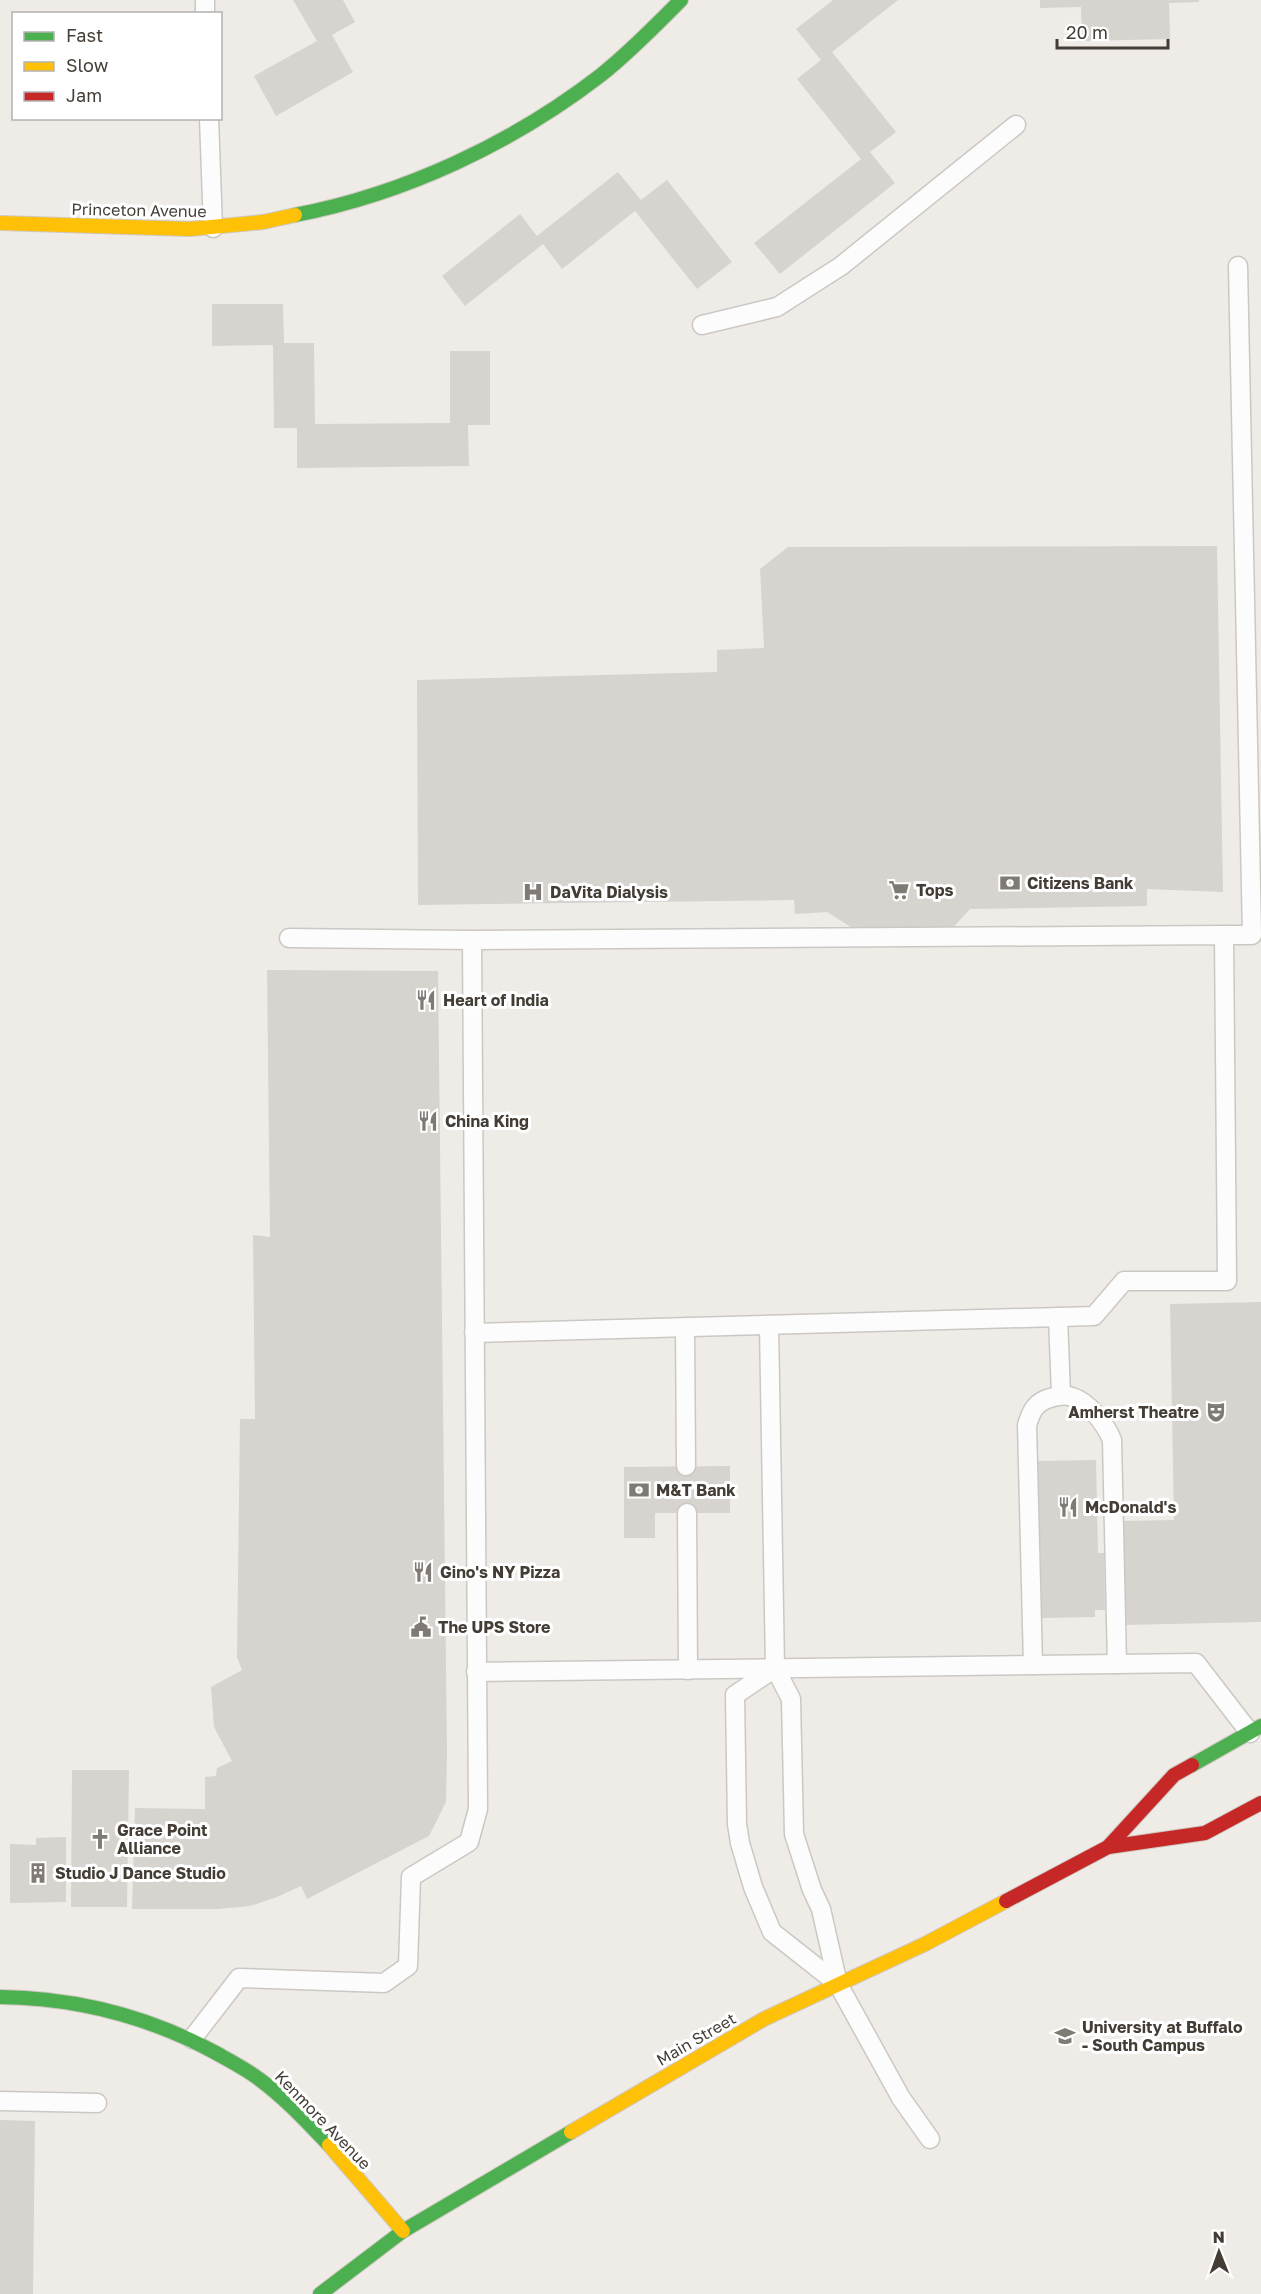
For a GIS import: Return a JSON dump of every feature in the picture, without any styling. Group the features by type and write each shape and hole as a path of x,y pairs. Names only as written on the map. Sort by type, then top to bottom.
{"main road":[{"name":"Princeton Avenue","path":"0,223 178,230 213,228 315,211 388,190 458,161 525,126 588,84 646,35 681,0"},
{"name":"Main Street","path":"320,2294 403,2231 764,2019 925,1944 1108,1847 1174,1775 1256,1730"},
{"name":"Main Street","path":"1108,1847 1205,1833 1261,1803"},
{"name":"Kenmore Avenue","path":"0,1997 23,1996 95,2005 192,2039 259,2078 339,2157 403,2231"}],"lane":[{"path":"209,120 213,228"},
{"path":"702,325 777,307 841,267 1016,125"},
{"path":"288,938 472,940 1252,934 1238,266"},
{"path":"474,1333 1094,1316 1124,1281 1227,1281 1224,935"},
{"path":"192,2039 239,1978 384,1983 408,1966 411,1877 469,1842 478,1809 472,940"},
{"path":"1058,1317 1061,1395"},
{"path":"769,1325 775,1668 790,1699 794,1834 812,1890 821,1909 838,1984 901,2098 930,2139"},
{"path":"685,1327 686,1466"},
{"path":"1033,1665 1027,1425 1031,1410 1044,1400 1061,1395 1074,1397 1097,1415 1107,1427 1112,1440 1117,1664"},
{"path":"687,1513 688,1670"},
{"path":"476,1672 1196,1664 1256,1730"},
{"path":"775,1668 735,1695 736,1802 740,1843 753,1887 772,1932 838,1984"},
{"path":"0,2101 97,2103"}],"building":[{"path":"293,0 343,0 355,22 332,35 353,72 276,116 254,76 317,41"},
{"path":"833,0 898,0 832,52 896,132 870,152 895,183 780,274 754,243 861,159 797,79 821,60 796,29"},
{"path":"1040,0 1199,0 1199,2 1169,3 1170,39 1082,41 1081,7 1040,8"},
{"path":"618,172 641,200 667,180 732,262 697,289 635,211 562,269 543,244 465,306 442,276 520,214 537,236"},
{"path":"212,304 283,304 284,343 314,343 315,424 450,423 450,351 490,351 490,425 468,425 469,466 297,468 297,428 274,428 273,345 212,346"},
{"path":"1217,546 1223,892 1147,889 1147,906 970,909 950,931 854,929 827,912 795,914 794,900 418,905 417,680 717,672 717,650 764,648 760,569 788,547"},
{"path":"267,970 438,971 446,1802 429,1836 307,1899 301,1886 250,1906 219,1909 132,1909 135,1808 205,1809 205,1777 216,1776 217,1768 232,1761 214,1727 211,1687 242,1670 237,1657 240,1419 255,1419 253,1235 270,1237"},
{"name":"Amherst Theatre","path":"1261,1302 1261,1622 1123,1625 1121,1521 1174,1520 1170,1304"},
{"name":"McDonald's","path":"1096,1460 1098,1553 1104,1553 1105,1610 1095,1610 1095,1617 1042,1618 1038,1461"},
{"path":"730,1466 730,1513 655,1513 655,1538 624,1538 624,1467"},
{"name":"Grace Point Alliance","path":"72,1770 129,1770 127,1907 71,1907"},
{"name":"Studio J Dance Studio","path":"66,1837 66,1902 10,1903 10,1844 36,1845 36,1838"},
{"path":"0,2120 35,2121 33,2294 0,2294"}],"traffic: fast":[{"path":"295,215 377,194 456,163 495,144 532,123 601,75 681,0"},
{"path":"1192,1765 1261,1726"},
{"path":"0,1997 57,2001 111,2011 190,2040 238,2065 269,2086 329,2145"},
{"path":"320,2294 403,2231 571,2132"}],"traffic: slow":[{"path":"0,223 190,229 263,222 295,215"},
{"path":"571,2132 764,2019 925,1944 1006,1901"},
{"path":"329,2145 403,2231"}],"traffic: jam":[{"path":"1006,1901 1108,1847 1174,1775 1192,1765"},
{"path":"1108,1847 1205,1833 1261,1803"}],"place":[{"name":"Citizens Bank","path":"1010,883"},
{"name":"Tops","path":"899,890"},
{"name":"DaVita Dialysis","path":"533,892"},
{"name":"Heart of India","path":"426,1000"},
{"name":"China King","path":"428,1121"},
{"name":"Amherst Theatre","path":"1216,1412"},
{"name":"M&T Bank","path":"639,1490"},
{"name":"McDonald's","path":"1068,1507"},
{"name":"Gino's NY Pizza","path":"423,1572"},
{"name":"The UPS Store","path":"421,1627"},
{"name":"Grace Point Alliance","path":"100,1839"},
{"name":"Studio J Dance Studio","path":"38,1873"},
{"name":"University at Buffalo - South Campus","path":"1065,2036"}]}
